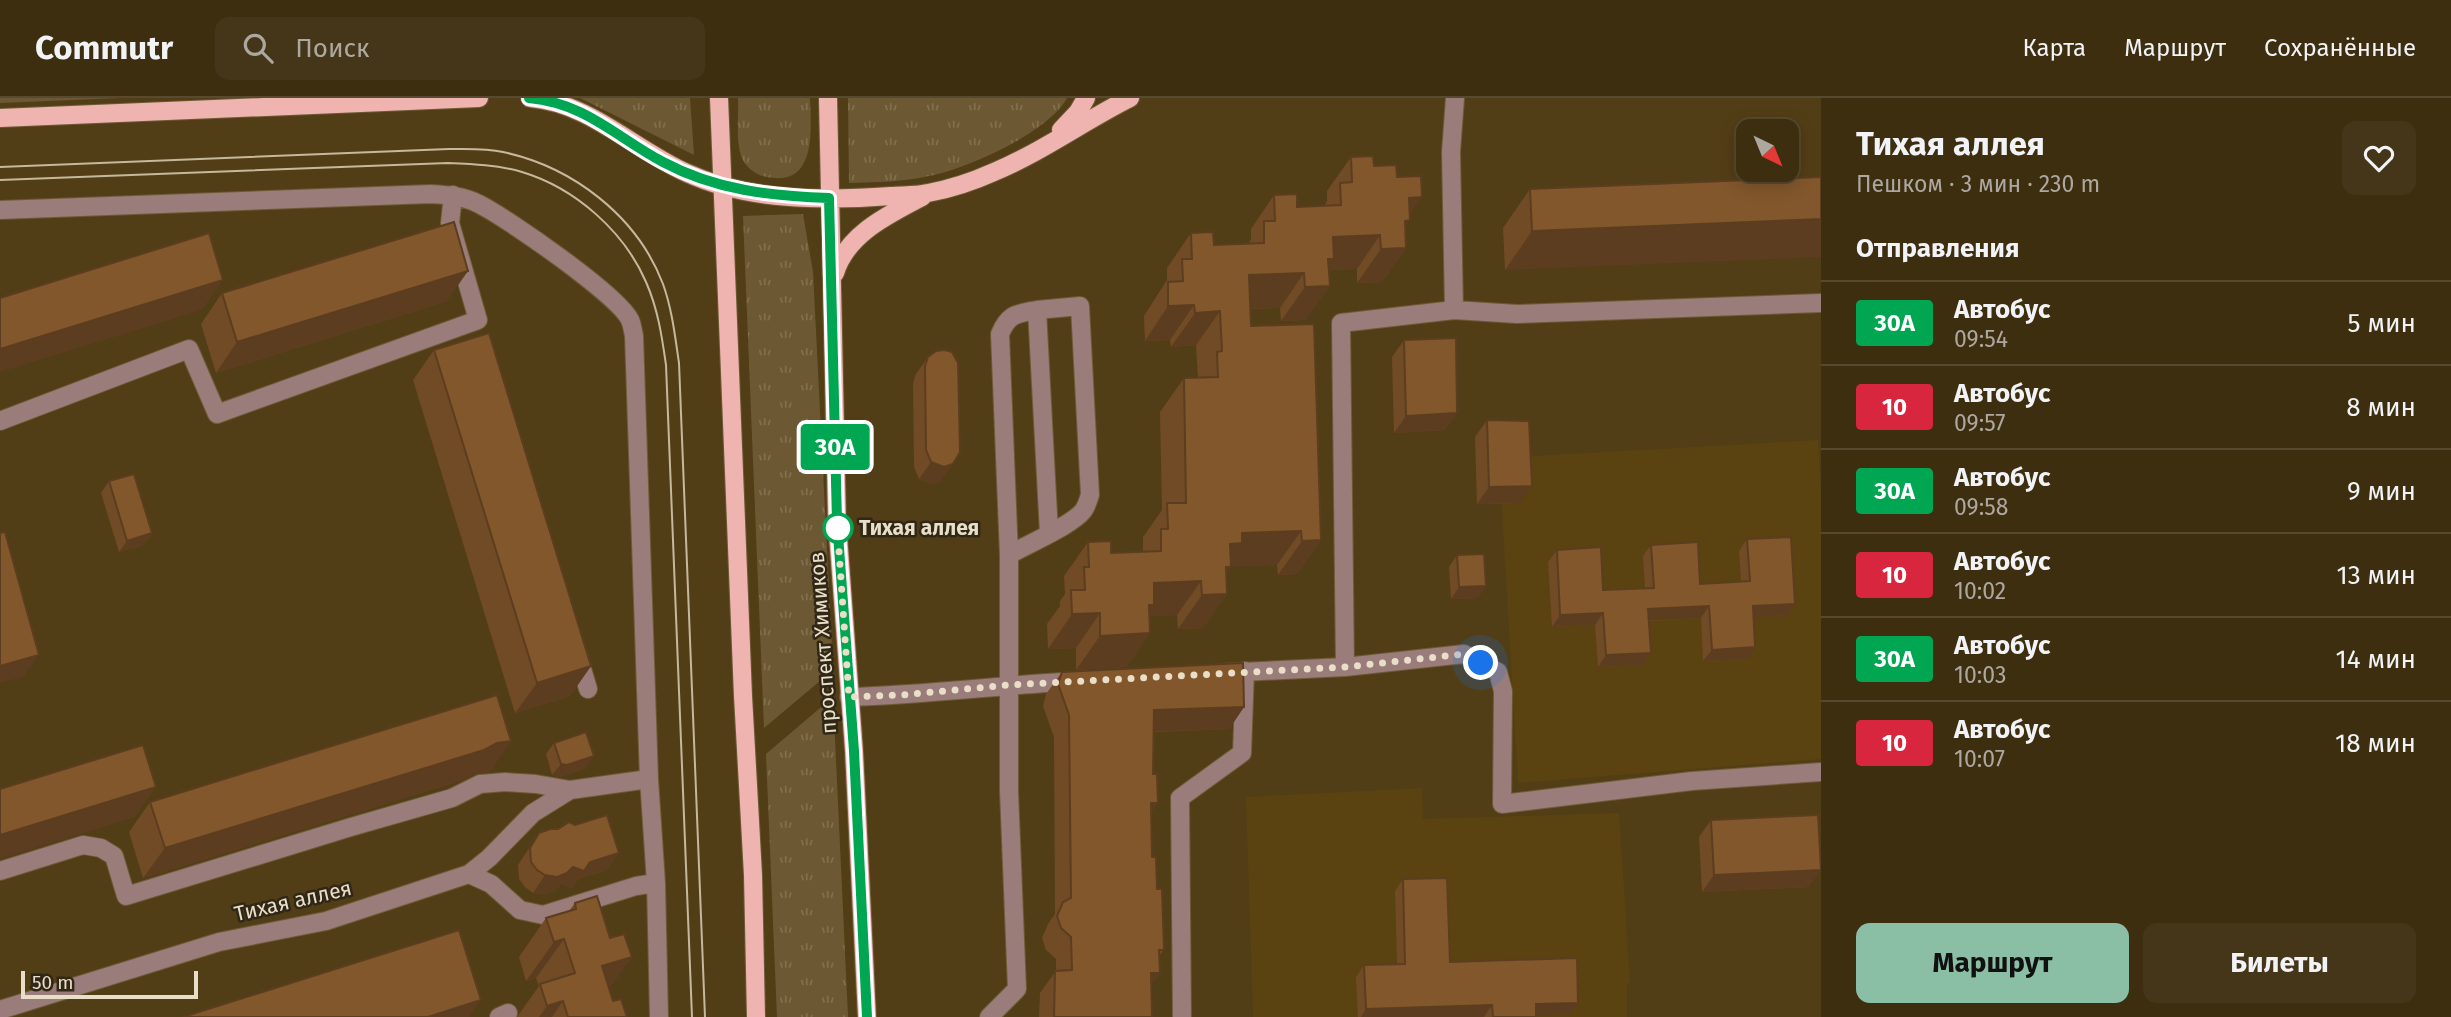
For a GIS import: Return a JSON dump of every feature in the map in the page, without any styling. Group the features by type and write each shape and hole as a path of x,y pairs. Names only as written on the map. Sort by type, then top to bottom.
{"main road":[{"path":"0,118 479,98"},
{"path":"530,98 564,104 599,120 662,161 723,186 763,194 829,198 928,194"},
{"path":"719,98 743,696 753,875 756,1017"},
{"name":"проспект Химиков","path":"828,98 837,521 854,751 867,1017"},
{"path":"1049,143 1078,112 1086,98"},
{"path":"833,281 839,259 866,229 889,214 928,194 995,172 1130,98"}],"lane":[{"path":"1454,310 1451,152 1455,98"},
{"path":"0,210 453,195 477,203 502,217 582,275 618,305 630,319 634,335 638,401 659,1017"},
{"path":"0,421 189,349 217,414 480,326 450,223 453,195"},
{"path":"1345,667 1341,323 1454,310 1517,314 1821,303"},
{"path":"989,1017 1017,989 1009,791 1009,555 1000,334 1005,323 1015,314 1080,306 1090,495 1085,509 1070,522 1009,555"},
{"path":"1037,310 1049,533"},
{"path":"574,639 588,689"},
{"path":"1203,674 1345,667 1464,654 1498,672 1503,691 1502,804 1692,781 1821,772"},
{"path":"1182,1017 1180,798 1242,753 1245,671"},
{"path":"849,697 1092,680"},
{"path":"0,871 83,845 101,848 114,856 126,896 452,798 480,784 505,782 570,790 649,779"},
{"name":"Тихая аллея","path":"0,1010 219,942 326,921 469,874 489,858 533,813 570,790"},
{"path":"469,874 491,884 520,910 542,915 636,886 656,884"}],"shaded area":[{"path":"1818,440 1821,493 1821,759 1518,783 1499,458"},
{"path":"1422,788 1423,819 1619,813 1630,983 1627,983 1627,1017 1253,1017 1246,797"}],"green space":[{"path":"0,98 120,98 0,103"},
{"path":"580,98 690,98 694,155"},
{"path":"738,98 810,98 808,153 803,165 795,173 783,178 767,177 755,173 746,165 739,144"},
{"path":"848,98 1067,98 1043,124 1025,136 964,166 909,179 849,183"},
{"path":"803,214 813,272 833,670 764,728 743,216"},
{"path":"833,697 848,1017 777,1017 766,754"}],"building":[{"path":"1373,156 1374,166 1396,165 1397,177 1421,176 1422,197 1409,198 1410,220 1405,221 1406,248 1381,249 1380,235 1333,237 1334,259 1328,259 1330,286 1305,287 1304,273 1249,275 1251,326 1314,324 1321,540 1302,541 1301,531 1242,533 1242,543 1230,544 1231,567 1226,567 1227,594 1202,595 1201,581 1154,583 1154,605 1149,605 1150,633 1100,636 1100,613 1072,614 1071,590 1085,590 1084,567 1089,567 1088,542 1111,541 1111,553 1161,551 1161,529 1168,529 1167,503 1186,503 1184,378 1218,377 1217,352 1222,351 1220,311 1195,313 1194,305 1168,306 1168,282 1183,281 1182,259 1192,259 1191,233 1213,232 1214,245 1264,243 1264,221 1275,221 1274,195 1297,194 1297,207 1341,205 1340,183 1352,182 1351,157"},
{"path":"1821,177 1821,219 1532,231 1530,189 1736,181 1799,182 1799,178"},
{"path":"454,222 468,271 237,342 222,293"},
{"path":"209,233 223,280 0,349 0,298"},
{"path":"489,333 591,666 537,683 434,350"},
{"path":"1456,338 1457,413 1406,416 1404,340"},
{"path":"936,351 952,352 958,363 960,452 953,464 944,467 931,462 926,450 925,366 928,357"},
{"path":"1487,420 1529,421 1532,486 1489,487"},
{"path":"134,474 152,533 127,541 109,481"},
{"path":"5,532 39,655 0,666 0,533"},
{"path":"1791,537 1795,604 1753,606 1755,647 1712,650 1709,606 1648,609 1651,653 1606,655 1603,613 1560,615 1557,550 1601,547 1603,590 1654,588 1651,545 1698,542 1700,584 1750,581 1747,539"},
{"path":"1484,554 1486,586 1459,587 1457,555"},
{"path":"1243,663 1244,707 1154,710 1153,774 1157,774 1158,803 1151,803 1152,857 1156,857 1157,889 1162,889 1164,950 1159,950 1160,973 1151,973 1152,1017 1054,1017 1055,971 1072,970 1071,937 1061,928 1057,916 1063,902 1071,898 1069,715 1058,684 1062,672"},
{"path":"497,695 511,741 497,743 484,750 165,848 150,802"},
{"path":"586,732 594,756 567,765 561,764 554,743"},
{"path":"143,745 156,787 0,835 0,789"},
{"path":"607,815 619,853 590,862 584,871 573,867 557,877 545,875 531,862 530,848 539,833 558,829 569,822 575,825"},
{"path":"1818,815 1821,870 1714,875 1711,820"},
{"path":"1447,878 1450,962 1577,958 1578,1003 1536,1004 1536,1017 1493,1017 1492,1005 1366,1009 1364,965 1405,964 1403,879"},
{"path":"597,896 610,938 624,934 632,957 602,966 613,1001 621,999 627,1017 568,1017 563,1001 547,1006 540,984 575,973 564,939 554,942 546,918 576,909 575,903"},
{"path":"459,930 481,1000 428,1017 183,1017"}],"tram line":[{"path":"0,167 449,149 490,150 529,159 578,182 600,198 637,237 652,259 663,284 679,363 705,1017"},
{"path":"0,180 448,163 485,165 542,179 579,200 611,229 637,263 646,282 654,302 666,365 692,1017"}],"bus line":[{"name":"30А","path":"529,98 564,104 599,120 662,161 723,186 763,194 829,198 837,521 854,751 867,1017"}],"place":[{"name":"Тихая аллея","path":"838,528"}],"route":[{"path":"838,528 837,521 849,697 1009,685 1345,667 1464,654 1481,663"}]}
